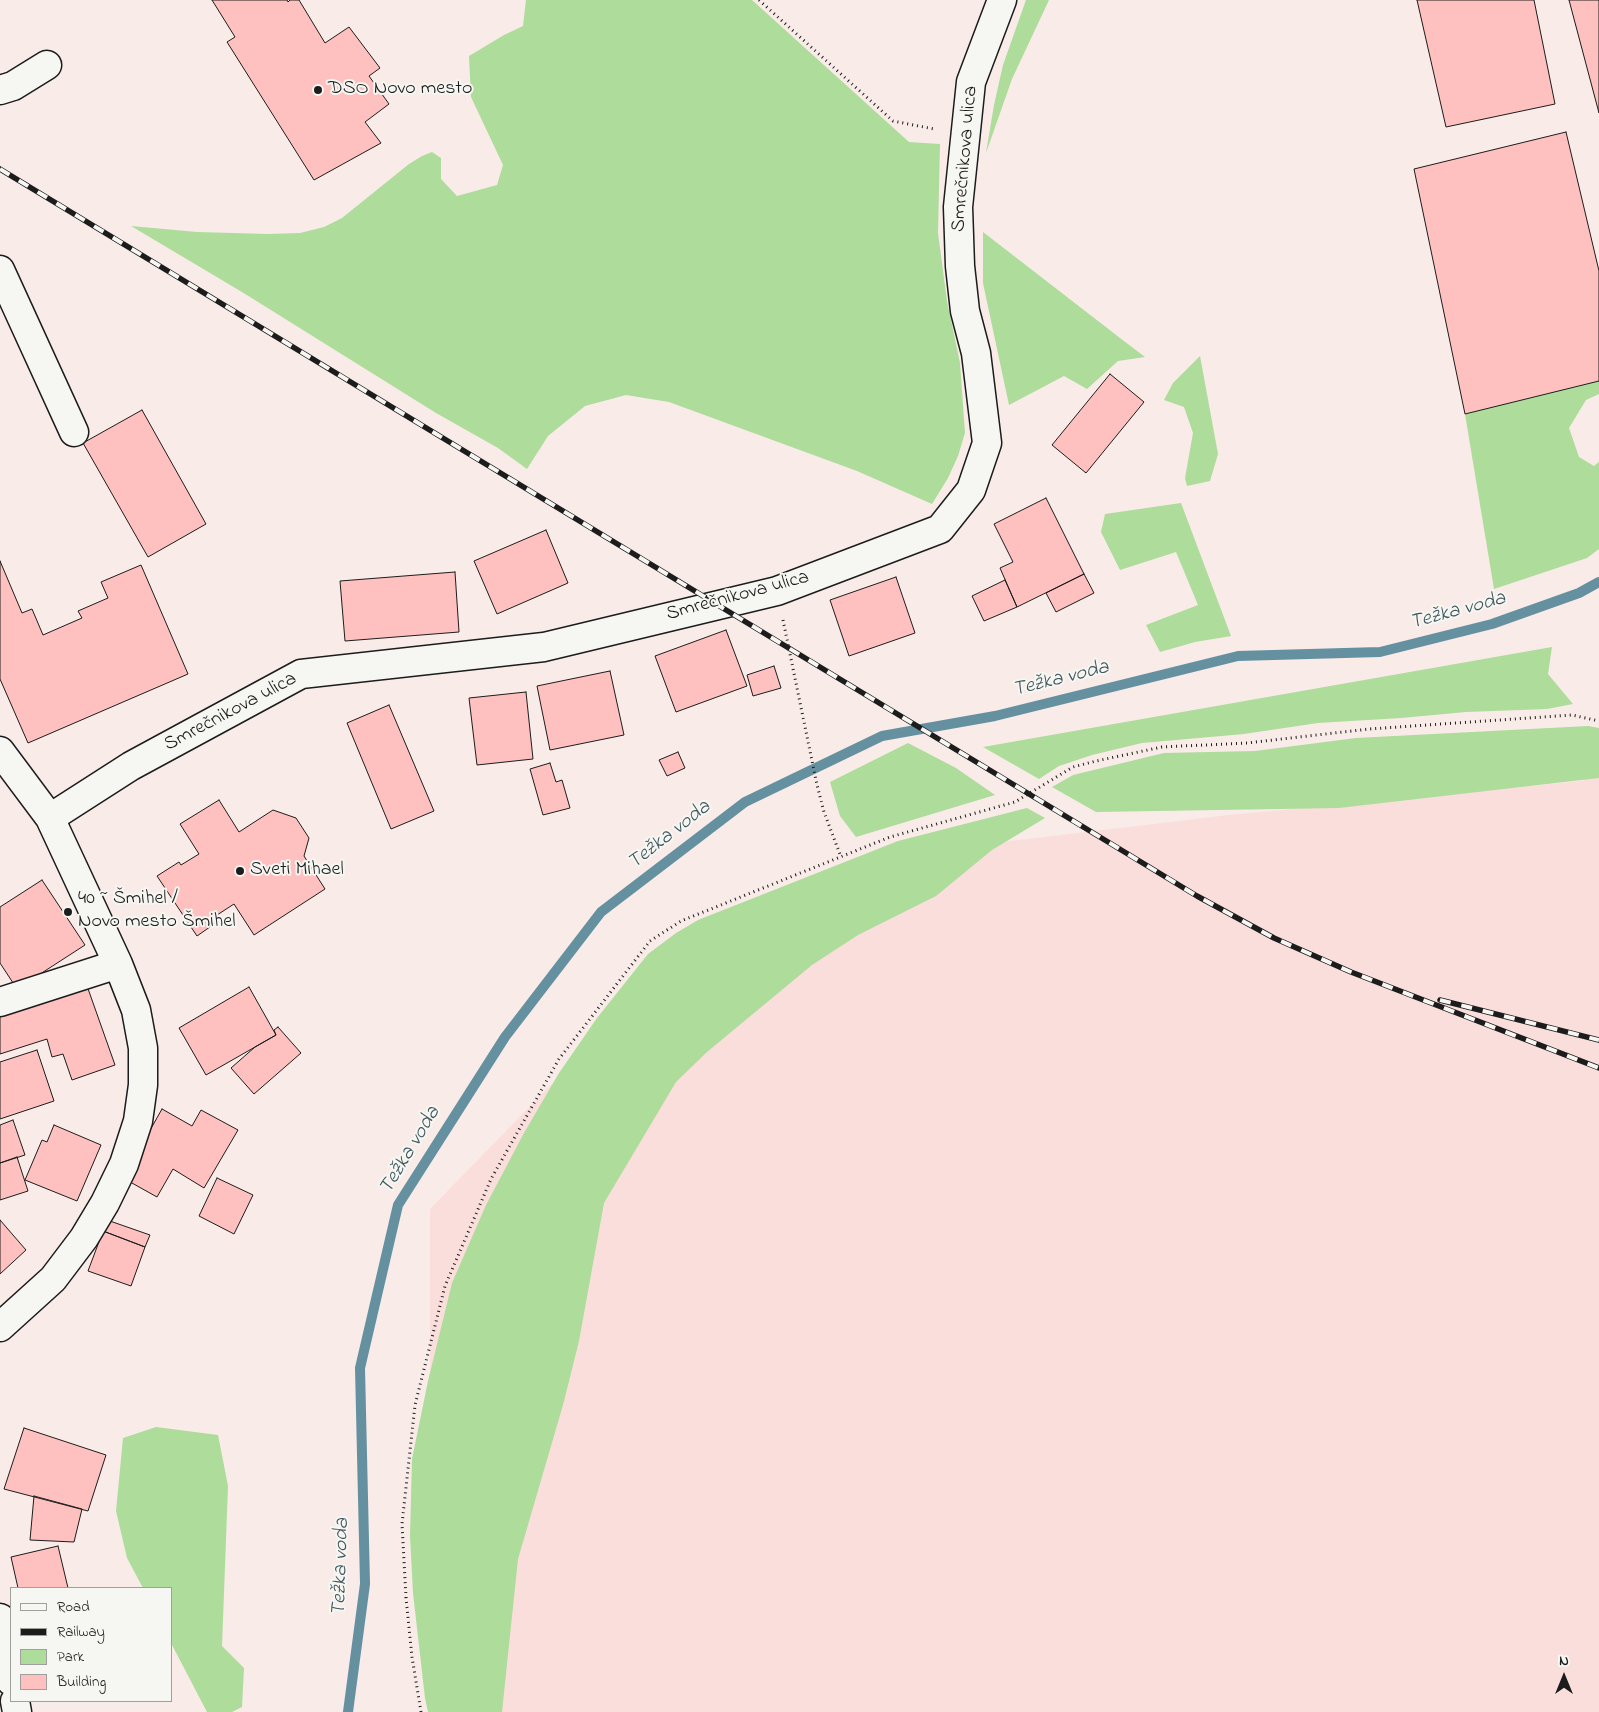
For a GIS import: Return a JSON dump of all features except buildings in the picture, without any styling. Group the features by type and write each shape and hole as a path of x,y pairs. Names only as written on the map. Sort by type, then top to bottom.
{"street":[{"name":"Smrečnikova ulica","path":"50,818 131,766 301,674 544,647 777,590 940,529 971,490 987,443 976,353 965,311 960,266 958,207 971,82 1002,0"},
{"path":"0,90 13,86 47,65"},
{"path":"0,270 74,432"},
{"path":"0,750 8,779 50,818 118,964 136,1010 143,1048 143,1085 138,1121 120,1172 105,1203 84,1238 53,1279 0,1327"},
{"path":"0,1002 118,964"},
{"path":"0,1618 10,1675"}],"path":[{"path":"759,0 893,121 940,130"},
{"path":"777,590 817,785 824,812 842,857"},
{"path":"421,1712 412,1657 406,1598 402,1524 414,1405 445,1286 492,1179 559,1060 650,941 680,921 890,837 1015,802 1073,767 1105,758 1162,747 1247,743 1369,728 1572,715 1599,721"}],"shaded area":[{"path":"1599,771 1599,1712 440,1712 430,1586 430,1209 697,935 868,858 1229,815 1582,781"}],"green space":[{"path":"526,0 752,0 909,142 940,144 938,233 947,301 960,363 965,433 958,456 948,478 932,504 857,471 669,402 626,395 585,406 548,436 527,469 498,448 436,413 242,292 131,226 197,232 300,233 324,227 342,218 409,164 432,152 441,158 441,179 457,196 497,185 503,165 471,97 469,56 523,26"},
{"path":"1026,0 1049,0 1012,79 986,153 1003,65"},
{"path":"983,232 1145,357 1118,361 1087,389 1064,376 1009,405 983,283"},
{"path":"1200,356 1218,454 1210,481 1187,486 1185,478 1193,433 1184,407 1164,400 1173,383"},
{"path":"1599,381 1599,394 1586,400 1569,428 1579,457 1594,466 1599,462 1599,549 1587,558 1494,589 1465,414"},
{"path":"1181,503 1231,636 1195,642 1160,652 1146,625 1198,605 1176,552 1120,570 1101,532 1105,514"},
{"path":"1552,647 1548,674 1573,704 1547,709 1466,712 1318,723 1244,734 1142,743 1092,755 1059,766 1039,779 983,747"},
{"path":"1588,726 1599,728 1599,778 1339,808 1096,812 1052,787 1073,775 1164,753 1255,751 1356,738"},
{"path":"908,743 956,768 995,795 856,837 840,816 830,782"},
{"path":"1027,808 1045,818 992,850 936,896 858,935 812,965 707,1052 676,1082 604,1203 579,1341 563,1405 518,1559 502,1712 428,1712 413,1593 410,1536 412,1459 428,1381 452,1283 486,1205 524,1133 559,1073 597,1018 648,954 676,933 698,920 898,841"},
{"path":"156,1427 218,1435 228,1486 222,1646 244,1668 242,1707 232,1712 207,1712 172,1645 172,1587 142,1587 127,1558 116,1511 123,1438"}],"waterway":[{"name":"Težka voda","path":"348,1712 365,1584 360,1368 398,1205 505,1037 601,912 745,802 882,736 995,716 1238,656 1380,652 1492,624 1579,593 1599,582"}],"railway":[{"path":"0,169 1197,896 1274,938 1351,972 1599,1068"},
{"path":"1440,1000 1599,1040"}],"place":[{"name":"DSO Novo mesto","path":"318,90"},
{"name":"Sveti Mihael","path":"240,871"},
{"name":"40 ~ Šmihel / Novo mesto Šmihel","path":"68,912"}]}
